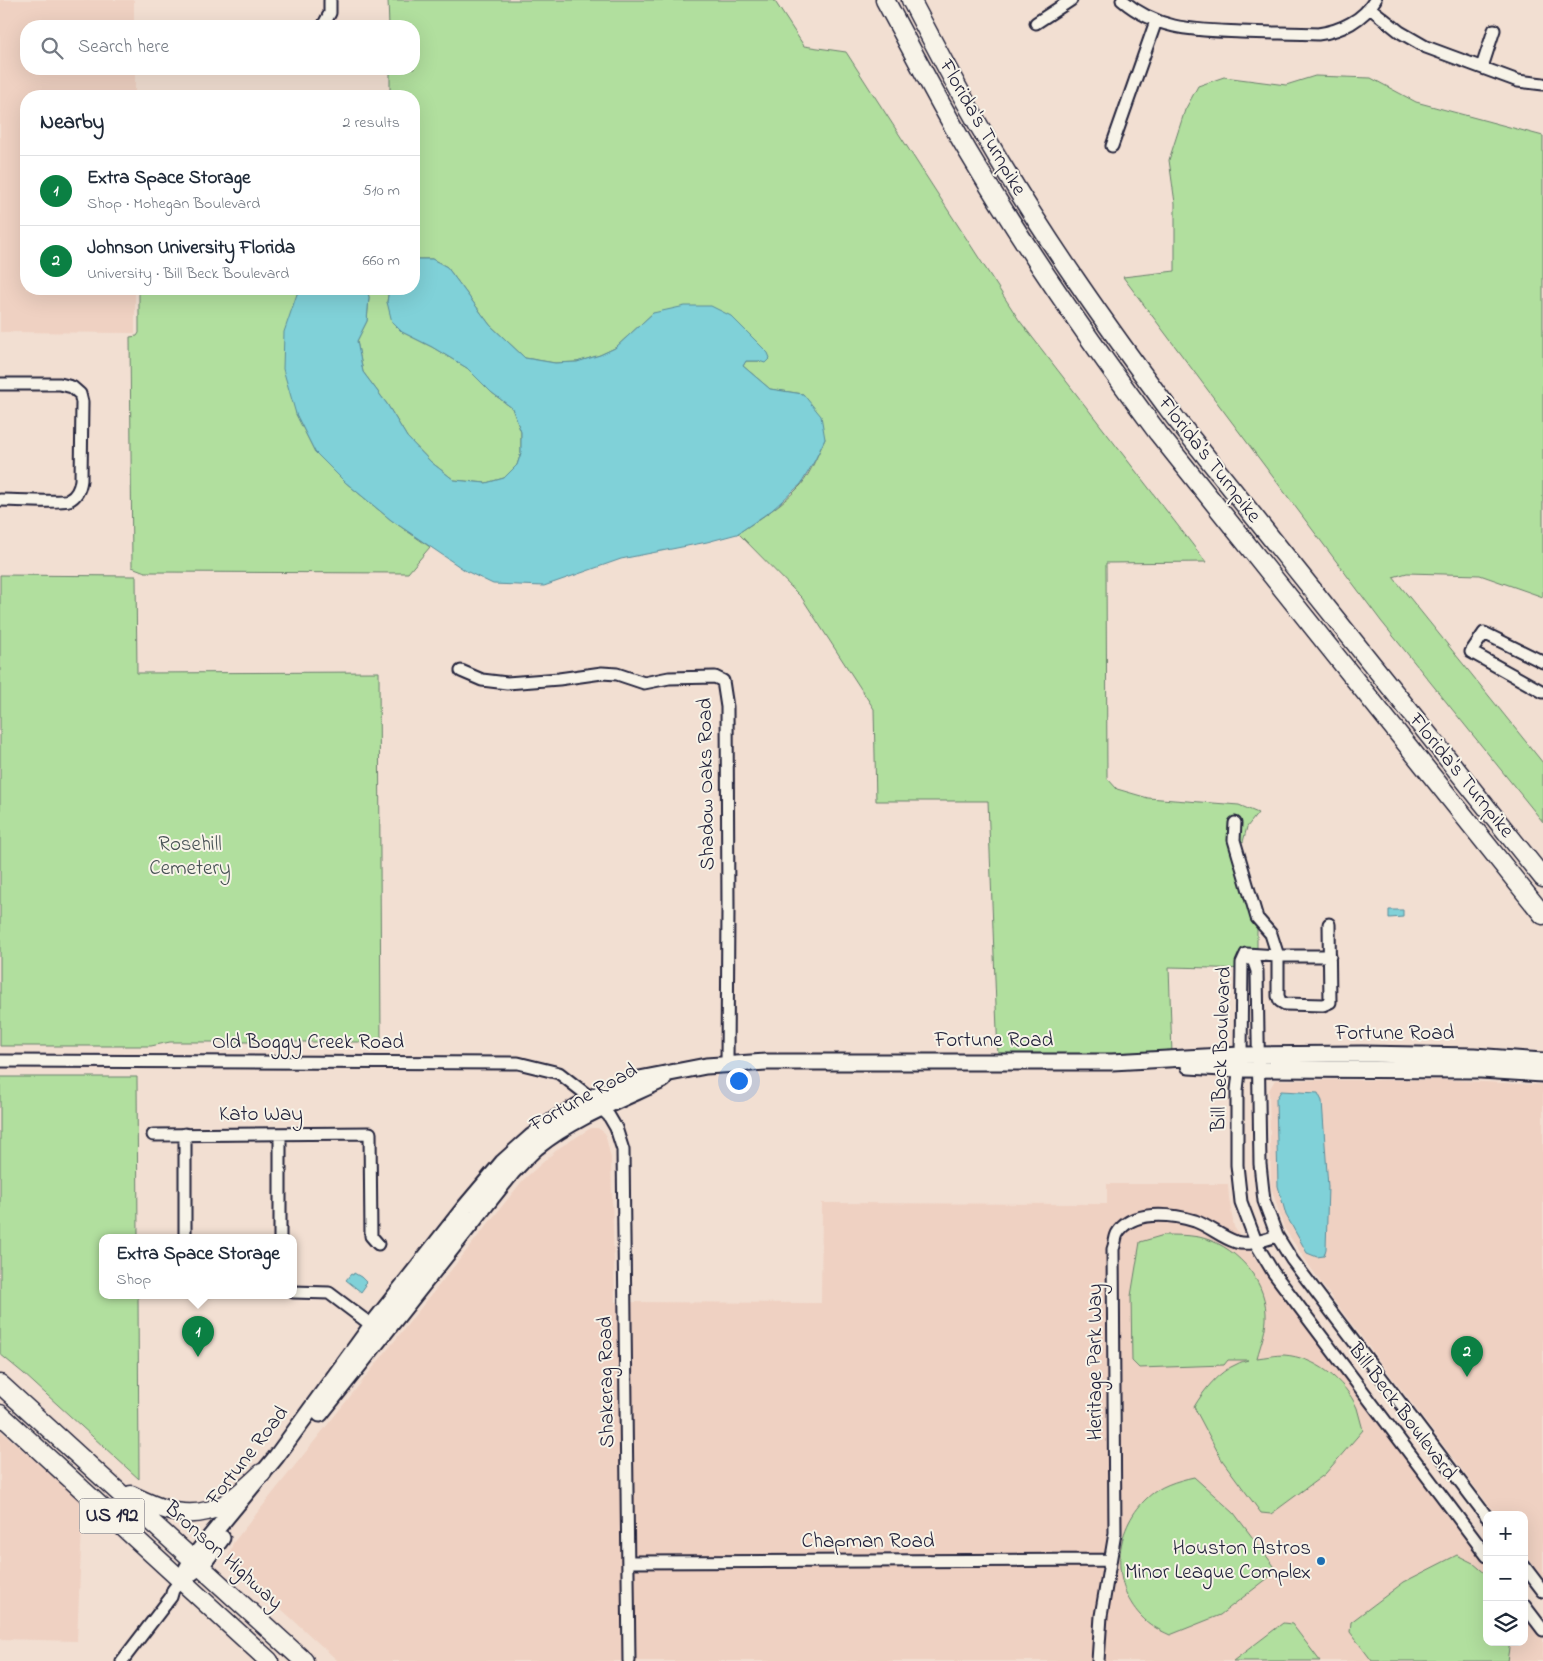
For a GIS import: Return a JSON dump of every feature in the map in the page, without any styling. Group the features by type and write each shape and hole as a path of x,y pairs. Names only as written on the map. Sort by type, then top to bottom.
{"highway":[{"name":"Florida's Turnpike","path":"885,0 972,158 1022,240 1107,365 1158,433 1543,915"},
{"name":"Florida's Turnpike","path":"911,0 991,146 1032,212 1126,352 1176,419 1543,878"},
{"name":"Bronson Highway","path":"0,1384 304,1661"},
{"name":"US 192","path":"0,1414 177,1585 269,1661"},
{"path":"114,1486 162,1510 177,1513 204,1512 224,1504 262,1473"}],"main road":[{"name":"Fortune Road","path":"177,1585 377,1330 465,1207 503,1162 531,1137 557,1118 597,1103 629,1081 726,1064 779,1062 1362,1062 1474,1056 1543,1061"},
{"name":"Fortune Road","path":"1362,1062 1543,1074"},
{"name":"Fortune Road","path":"196,1562 311,1410 377,1330"}],"street":[{"path":"326,20 330,13 330,0"},
{"path":"1036,23 1071,0"},
{"path":"1122,0 1141,14 1171,26 1199,30 1318,34 1339,30 1360,17 1372,4 1400,32 1426,47 1518,81 1543,84"},
{"path":"1112,146 1156,21"},
{"path":"1482,67 1494,30"},
{"path":"0,384 66,385 80,394 82,402 81,480 74,496 64,501 0,500"},
{"path":"1543,662 1484,634 1471,652 1543,692"},
{"name":"Shadow Oaks Road","path":"461,671 482,680 507,683 602,673 617,674 644,683 668,678 715,678 723,682 727,716 728,917 726,1064"},
{"path":"1235,823 1234,840 1257,918 1271,934 1278,956 1278,996 1285,1004 1324,1005 1330,1002 1329,924"},
{"path":"1246,954 1330,956"},
{"name":"Bill Beck Boulevard","path":"1483,1512 1292,1260 1277,1236 1264,1201 1260,1164 1257,971 1254,962 1246,954 1242,963 1238,1174 1241,1202 1256,1242 1273,1272 1483,1551"},
{"name":"Old Boggy Creek Road","path":"0,1062 518,1063 558,1073 597,1103"},
{"name":"Shakerag Road","path":"597,1103 616,1128 623,1150 629,1661"},
{"name":"Kato Way","path":"153,1134 370,1133 371,1236 378,1244"},
{"path":"185,1134 185,1234"},
{"path":"280,1134 280,1234"},
{"name":"Heritage Park Way","path":"1098,1661 1101,1616 1115,1533 1113,1249 1117,1234 1128,1223 1145,1216 1164,1216 1196,1222 1237,1242 1256,1242 1277,1236"},
{"path":"297,1292 329,1293 377,1330"},
{"name":"Chapman Road","path":"628,1562 1110,1560"},
{"path":"1528,1571 1543,1591"},
{"path":"113,1661 166,1594 177,1585"},
{"path":"122,1661 171,1597 177,1585"},
{"path":"1528,1610 1543,1630"}],"shaded area":[{"path":"0,0 134,0 134,20 20,20 20,75 135,75 135,90 20,90 20,295 135,295 135,333 0,332"},
{"path":"1275,1080 1448,1080 1543,1085 1543,1578 1528,1558 1528,1511 1493,1511 1323,1286 1284,1228 1271,1187 1269,1090"},
{"path":"591,1128 598,1128 605,1133 611,1158 615,1302 821,1303 822,1203 1107,1204 1107,1184 1228,1184 1234,1227 1257,1261 1483,1559 1483,1646 1528,1646 1528,1619 1543,1639 1543,1661 338,1661 231,1563 229,1555 233,1543 523,1180 559,1148"},
{"path":"0,1430 83,1503 77,1641 0,1639"}],"green space":[{"path":"388,0 774,0 804,46 846,52 1019,320 1206,562 1106,563 1107,778 1117,789 1148,798 1239,805 1258,813 1247,827 1243,842 1238,839 1239,819 1231,818 1230,841 1251,918 1254,924 1257,925 1257,950 1242,950 1241,959 1257,969 1169,967 1172,1054 998,1056 988,801 876,801 874,709 802,598 738,533 787,499 805,480 817,457 825,439 803,394 770,389 743,366 746,361 760,361 653,313 615,348 600,355 577,362 555,363 525,358 490,325 447,267 432,259 420,259 420,90 390,90 390,75 420,75 420,20 389,20"},
{"path":"1315,76 1371,78 1416,102 1543,136 1543,597 1480,575 1407,573 1393,577 1543,763 1543,822 1381,621 1123,277 1175,271 1175,203 1169,160 1185,110 1198,86 1224,77 1286,85"},
{"path":"139,295 297,295 296,414 315,452 345,482 391,520 430,547 408,573 145,572 132,567 130,337 137,336 139,333"},
{"path":"368,295 388,295 387,302 402,332 467,368 491,392 512,408 521,432 521,453 517,465 504,478 486,483 454,480 431,462 407,437 387,404 363,372 357,341 367,321"},
{"name":"Rosehill Cemetery","path":"0,575 136,576 137,673 379,672 381,1042 170,1042 151,1046 0,1046"},
{"path":"0,1077 137,1077 138,1234 99,1234 99,1299 138,1299 139,1479 0,1354"},
{"path":"1164,1235 1199,1237 1224,1247 1235,1255 1253,1275 1260,1287 1264,1300 1266,1325 1257,1358 1284,1355 1307,1360 1318,1365 1337,1379 1352,1398 1357,1408 1363,1430 1325,1474 1271,1514 1261,1513 1222,1460 1194,1407 1202,1394 1218,1377 1230,1367 1248,1360 1228,1360 1224,1365 1139,1368 1132,1361 1131,1296 1140,1242"},
{"path":"1194,1477 1234,1513 1274,1566 1272,1575 1220,1615 1170,1635 1147,1622 1131,1603 1124,1588 1121,1573 1122,1541 1127,1526 1135,1512 1151,1494 1168,1485"},
{"path":"1457,1555 1473,1563 1483,1572 1483,1646 1509,1646 1507,1661 1372,1661 1350,1632 1351,1622 1404,1582"},
{"path":"1283,1623 1292,1624 1320,1661 1233,1661"}],"water":[{"path":"420,259 432,259 447,267 490,325 525,358 555,363 577,362 615,348 653,313 685,306 711,306 731,316 768,353 770,358 765,363 746,361 743,366 770,389 803,394 821,416 825,439 801,484 772,510 737,534 707,542 621,559 544,586 493,584 466,571 391,520 345,482 315,452 296,414 283,369 284,332 297,295 368,295 367,321 357,341 363,372 387,404 407,437 431,462 454,480 486,483 504,478 517,465 521,453 521,432 512,408 491,392 467,368 402,332 392,322 387,302 388,295 420,295"},
{"path":"1389,910 1403,910 1403,917 1389,918"},
{"path":"1281,1091 1318,1093 1322,1101 1328,1187 1326,1249 1324,1256 1317,1257 1307,1253 1286,1215 1278,1186 1276,1099"},
{"path":"354,1273 366,1282 361,1292 346,1280"}],"place":[{"name":"Extra Space Storage","path":"198,1357"},
{"name":"Johnson University Florida","path":"1467,1377"},
{"name":"Houston Astros Minor League Complex","path":"1321,1561"}]}
